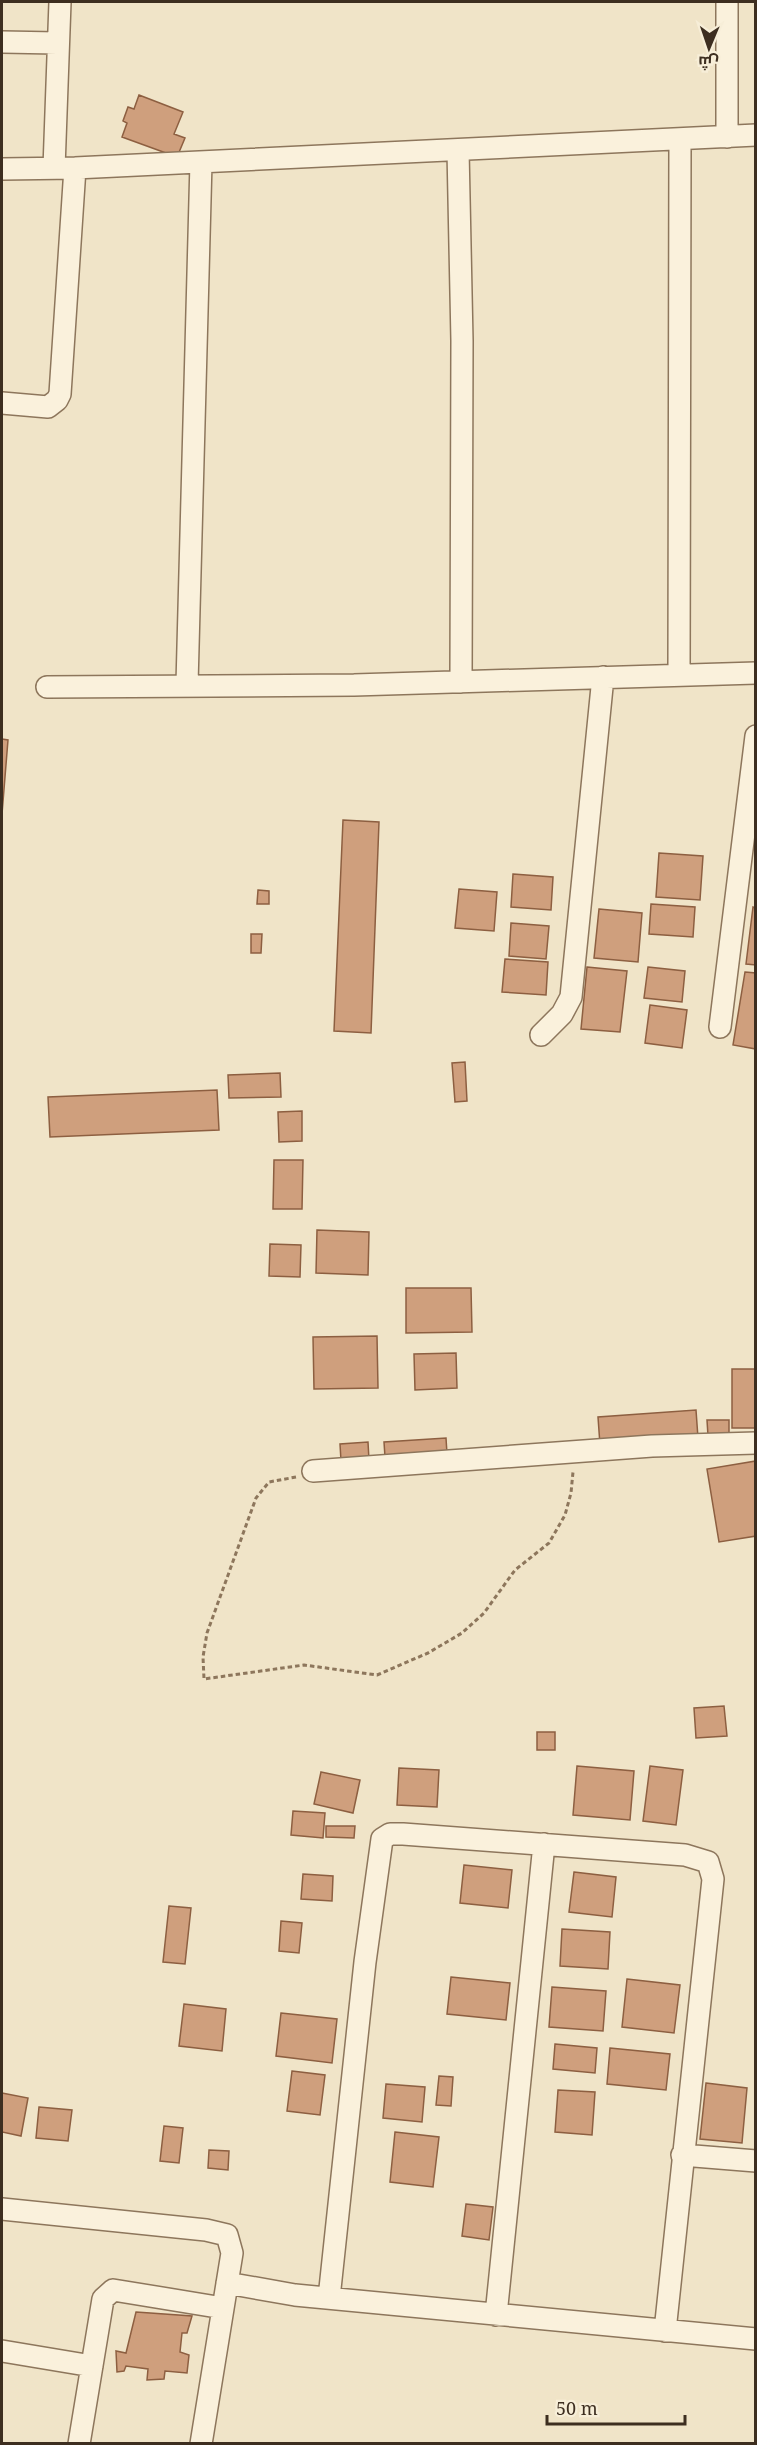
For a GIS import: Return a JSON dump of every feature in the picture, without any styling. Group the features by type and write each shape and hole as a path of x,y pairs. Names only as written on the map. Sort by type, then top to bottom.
{"street":[{"path":"2,403 45,407 52,405 60,394 65,168 57,44 60,2"},
{"path":"727,2 727,137"},
{"path":"2,42 57,44"},
{"path":"2,169 201,162 756,135"},
{"path":"679,675 680,140"},
{"path":"458,150 462,341 461,682"},
{"path":"187,684 201,162"},
{"path":"47,687 461,682 756,673"},
{"path":"541,1035 562,1014 571,997 603,677"},
{"path":"720,1027 756,736"},
{"path":"313,1471 574,1452 756,1443"},
{"path":"329,2298 367,1941 381,1839 395,1834 685,1855 705,1859 711,1866 708,1939 682,2155 665,2331"},
{"path":"496,2315 544,1844"},
{"path":"682,2155 756,2161"},
{"path":"2,2209 220,2232 227,2235 231,2246 228,2283 201,2444"},
{"path":"228,2283 329,2298 756,2339"},
{"path":"79,2444 104,2299 110,2291 223,2308"},
{"path":"2,2351 92,2366"}],"path":[{"path":"313,1471 289,1479 269,1482 256,1498 207,1633 203,1657 204,1679 304,1665 377,1675 428,1653 462,1633 483,1612 515,1570 549,1543 565,1515 571,1493 574,1452"}],"building":[{"path":"139,95 183,112 174,134 185,138 177,157 122,137 127,123 123,121 128,107 134,109"},
{"path":"2,739 8,740 2,814"},
{"path":"343,820 379,822 371,1033 334,1031"},
{"path":"659,853 703,856 700,900 656,897"},
{"path":"513,874 553,877 551,910 511,907"},
{"path":"459,889 497,892 494,931 455,928"},
{"path":"258,890 269,891 269,904 257,904"},
{"path":"651,904 695,907 693,937 649,934"},
{"path":"753,907 756,908 756,965 746,964"},
{"path":"599,909 642,913 638,962 594,958"},
{"path":"511,923 549,926 546,959 509,956"},
{"path":"251,934 262,934 261,953 251,953"},
{"path":"505,959 548,962 546,995 502,992"},
{"path":"587,967 627,971 620,1032 581,1029"},
{"path":"648,967 685,971 682,1002 644,998"},
{"path":"745,972 756,973 756,1049 733,1045"},
{"path":"650,1005 687,1010 682,1048 645,1043"},
{"path":"465,1062 467,1101 455,1102 452,1063"},
{"path":"280,1073 281,1097 229,1098 228,1075"},
{"path":"217,1090 219,1130 50,1137 48,1097"},
{"path":"302,1111 302,1141 279,1142 278,1112"},
{"path":"274,1160 303,1160 302,1209 273,1209"},
{"path":"317,1230 369,1232 368,1275 316,1273"},
{"path":"270,1244 301,1245 300,1277 269,1276"},
{"path":"406,1288 471,1288 472,1332 406,1333"},
{"path":"377,1336 378,1388 314,1389 313,1337"},
{"path":"456,1353 457,1388 415,1390 414,1354"},
{"path":"732,1369 756,1369 756,1428 732,1428"},
{"path":"696,1410 698,1438 600,1445 598,1417"},
{"path":"707,1420 729,1420 729,1436 708,1436"},
{"path":"446,1438 447,1454 385,1457 384,1442"},
{"path":"368,1442 369,1460 341,1461 340,1444"},
{"path":"756,1461 756,1536 719,1542 707,1469"},
{"path":"724,1706 727,1736 696,1738 694,1708"},
{"path":"537,1732 555,1732 555,1750 537,1750"},
{"path":"577,1766 634,1771 630,1820 573,1815"},
{"path":"650,1766 683,1770 676,1825 643,1821"},
{"path":"399,1768 439,1770 437,1807 397,1805"},
{"path":"321,1772 360,1780 353,1813 314,1804"},
{"path":"293,1811 325,1813 323,1838 291,1835"},
{"path":"326,1826 355,1826 354,1838 326,1837"},
{"path":"464,1865 512,1870 508,1908 460,1903"},
{"path":"574,1872 616,1877 612,1917 569,1912"},
{"path":"303,1874 333,1876 332,1901 301,1899"},
{"path":"169,1906 191,1908 185,1964 163,1962"},
{"path":"281,1921 302,1923 299,1953 279,1951"},
{"path":"562,1929 610,1932 608,1969 560,1966"},
{"path":"451,1977 510,1983 506,2020 447,2014"},
{"path":"627,1979 680,1985 674,2033 622,2027"},
{"path":"552,1987 606,1991 603,2031 549,2027"},
{"path":"184,2004 226,2009 222,2051 179,2046"},
{"path":"281,2013 337,2019 332,2063 276,2056"},
{"path":"555,2044 597,2048 595,2073 553,2069"},
{"path":"610,2048 670,2054 666,2090 607,2084"},
{"path":"292,2071 325,2075 320,2115 287,2111"},
{"path":"439,2076 453,2077 451,2106 436,2105"},
{"path":"706,2083 747,2088 742,2143 700,2139"},
{"path":"386,2084 425,2087 422,2122 383,2118"},
{"path":"558,2090 595,2092 592,2135 555,2132"},
{"path":"2,2093 28,2098 21,2136 2,2132"},
{"path":"39,2107 72,2110 68,2141 36,2138"},
{"path":"164,2126 183,2128 179,2163 160,2161"},
{"path":"395,2132 439,2137 433,2187 390,2182"},
{"path":"209,2150 229,2151 228,2170 208,2168"},
{"path":"466,2204 493,2207 489,2240 462,2236"},
{"path":"136,2312 192,2316 187,2333 182,2333 180,2352 189,2355 187,2373 165,2371 164,2379 147,2380 148,2369 126,2366 124,2371 117,2372 116,2351 126,2353"}]}
